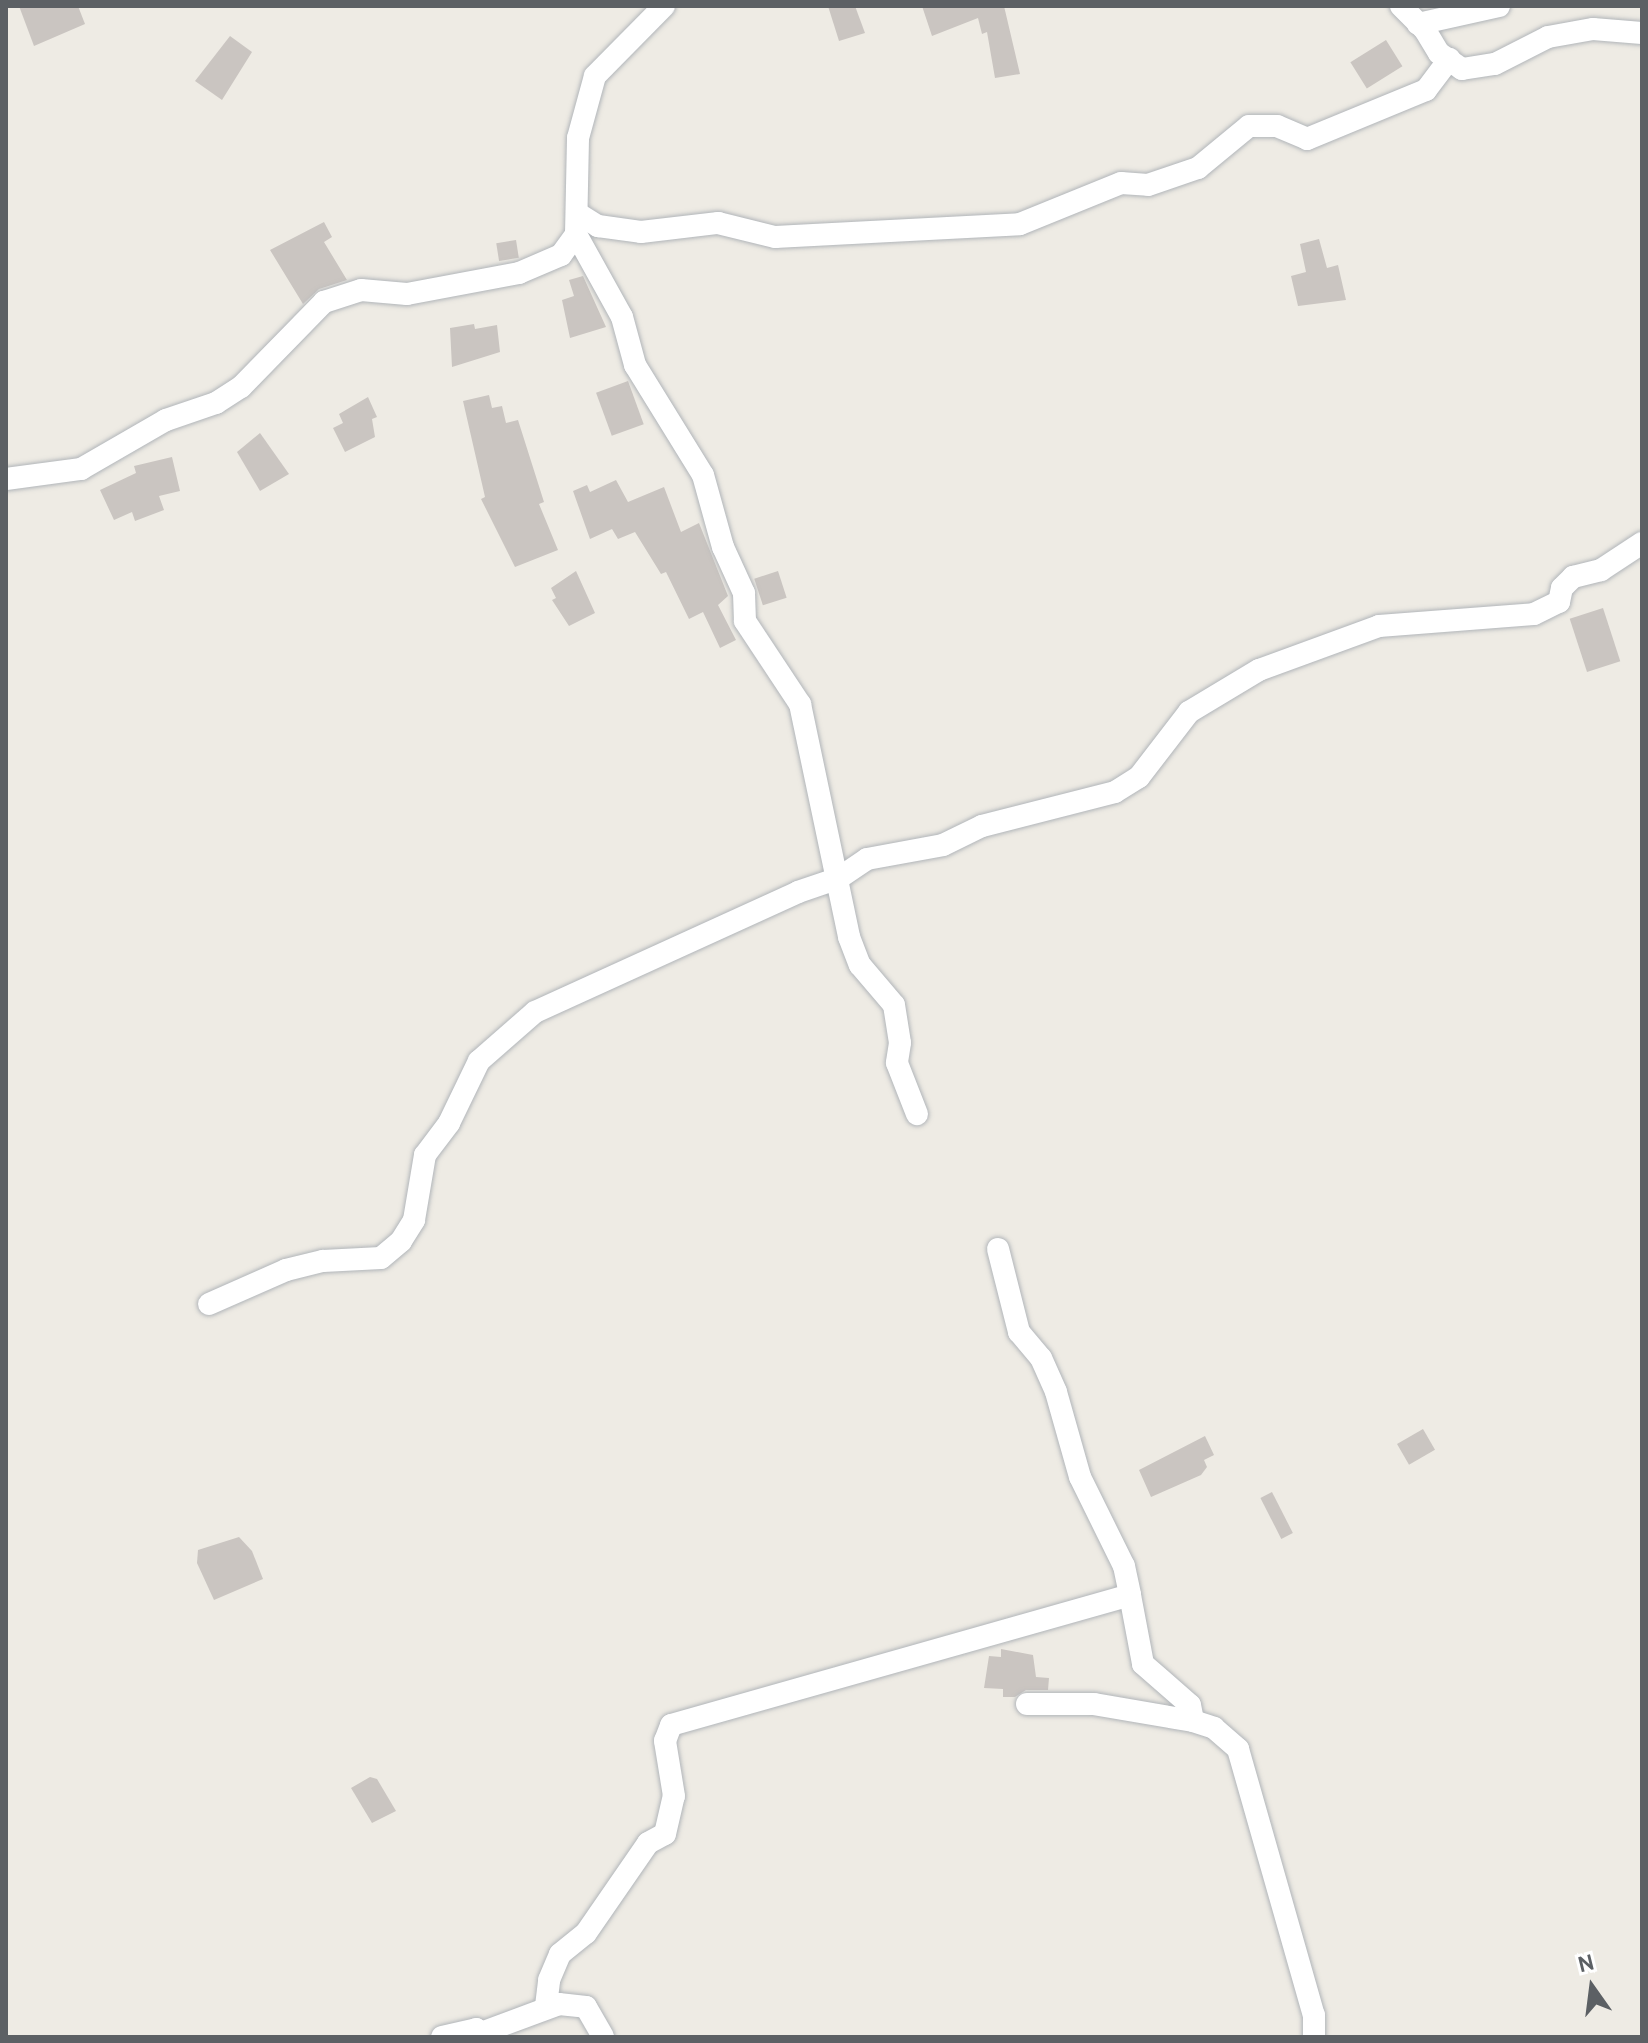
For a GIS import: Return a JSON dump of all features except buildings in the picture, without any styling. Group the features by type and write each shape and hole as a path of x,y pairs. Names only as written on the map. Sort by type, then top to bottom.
{"street":[{"path":"6,479 81,469 166,420 216,403 241,387 324,302 361,290 407,294 519,273 561,255 576,224 578,138 595,76 664,6"},
{"path":"1401,6 1462,69 1484,66 1548,37 1593,29 1642,33"},
{"path":"1418,24 1499,6"},
{"path":"576,224 641,232 718,223 775,237 1020,224 1121,183 1148,185 1198,168 1249,126 1277,126 1307,139 1426,90 1449,59"},
{"path":"576,224 622,317 635,365 703,475 723,547 744,593 745,621 800,704 811,777 839,878 838,898 860,965 894,1005 900,1043 897,1063 917,1114"},
{"path":"209,1304 286,1270 323,1261 381,1258 401,1241 414,1220 425,1155 449,1123 479,1061 535,1012 798,892 839,878 867,859 943,845 982,826 1115,792 1139,777 1189,712 1259,670 1379,626 1534,614 1559,602 1562,588 1573,577 1601,570 1642,543"},
{"path":"998,1249 1019,1332 1041,1358 1056,1392 1080,1477 1124,1566 1143,1664 1190,1705 1193,1721"},
{"path":"546,2006 549,1980 560,1954 586,1933 648,1843 665,1834 674,1796 665,1741 671,1725 1130,1595"},
{"path":"1027,1704 1094,1704 1193,1721 1214,1728 1238,1749 1314,2015 1314,2037"},
{"path":"442,2037 467,2030 482,2035 546,2006 586,2007 603,2037"}]}
